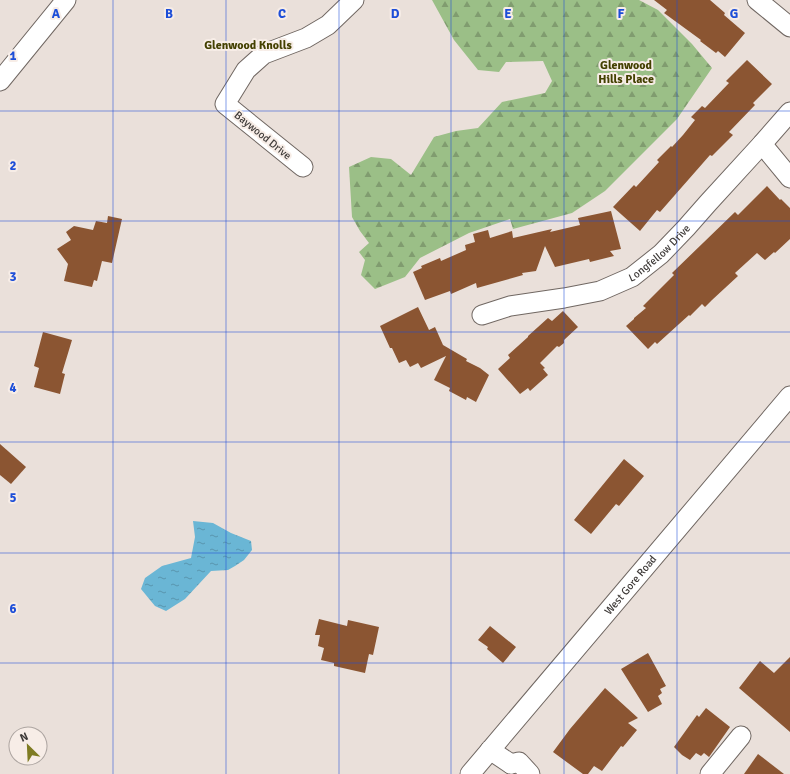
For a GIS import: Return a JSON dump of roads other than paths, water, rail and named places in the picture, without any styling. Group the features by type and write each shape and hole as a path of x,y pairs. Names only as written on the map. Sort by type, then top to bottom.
{"street":[{"path":"0,81 66,0"},
{"name":"Baywood Drive","path":"303,167 225,104 246,70 264,54 306,38 328,25 354,0"},
{"path":"757,0 790,27"},
{"name":"Longfellow Drive","path":"482,316 510,306 600,291 632,277 661,254 686,228 790,112"},
{"path":"762,144 790,178"},
{"name":"West Gore Road","path":"470,774 790,396"},
{"path":"710,774 741,736"},
{"path":"490,750 509,769 519,762 530,774"}],"water":[{"path":"193,521 213,523 231,533 251,541 252,550 244,560 228,570 211,571 185,599 166,611 155,606 141,589 145,578 162,566 191,558 195,537"}],"district":[{"name":"Glenwood Knolls","path":"248,45"},
{"name":"Glenwood Hills Place","path":"626,72"}]}
